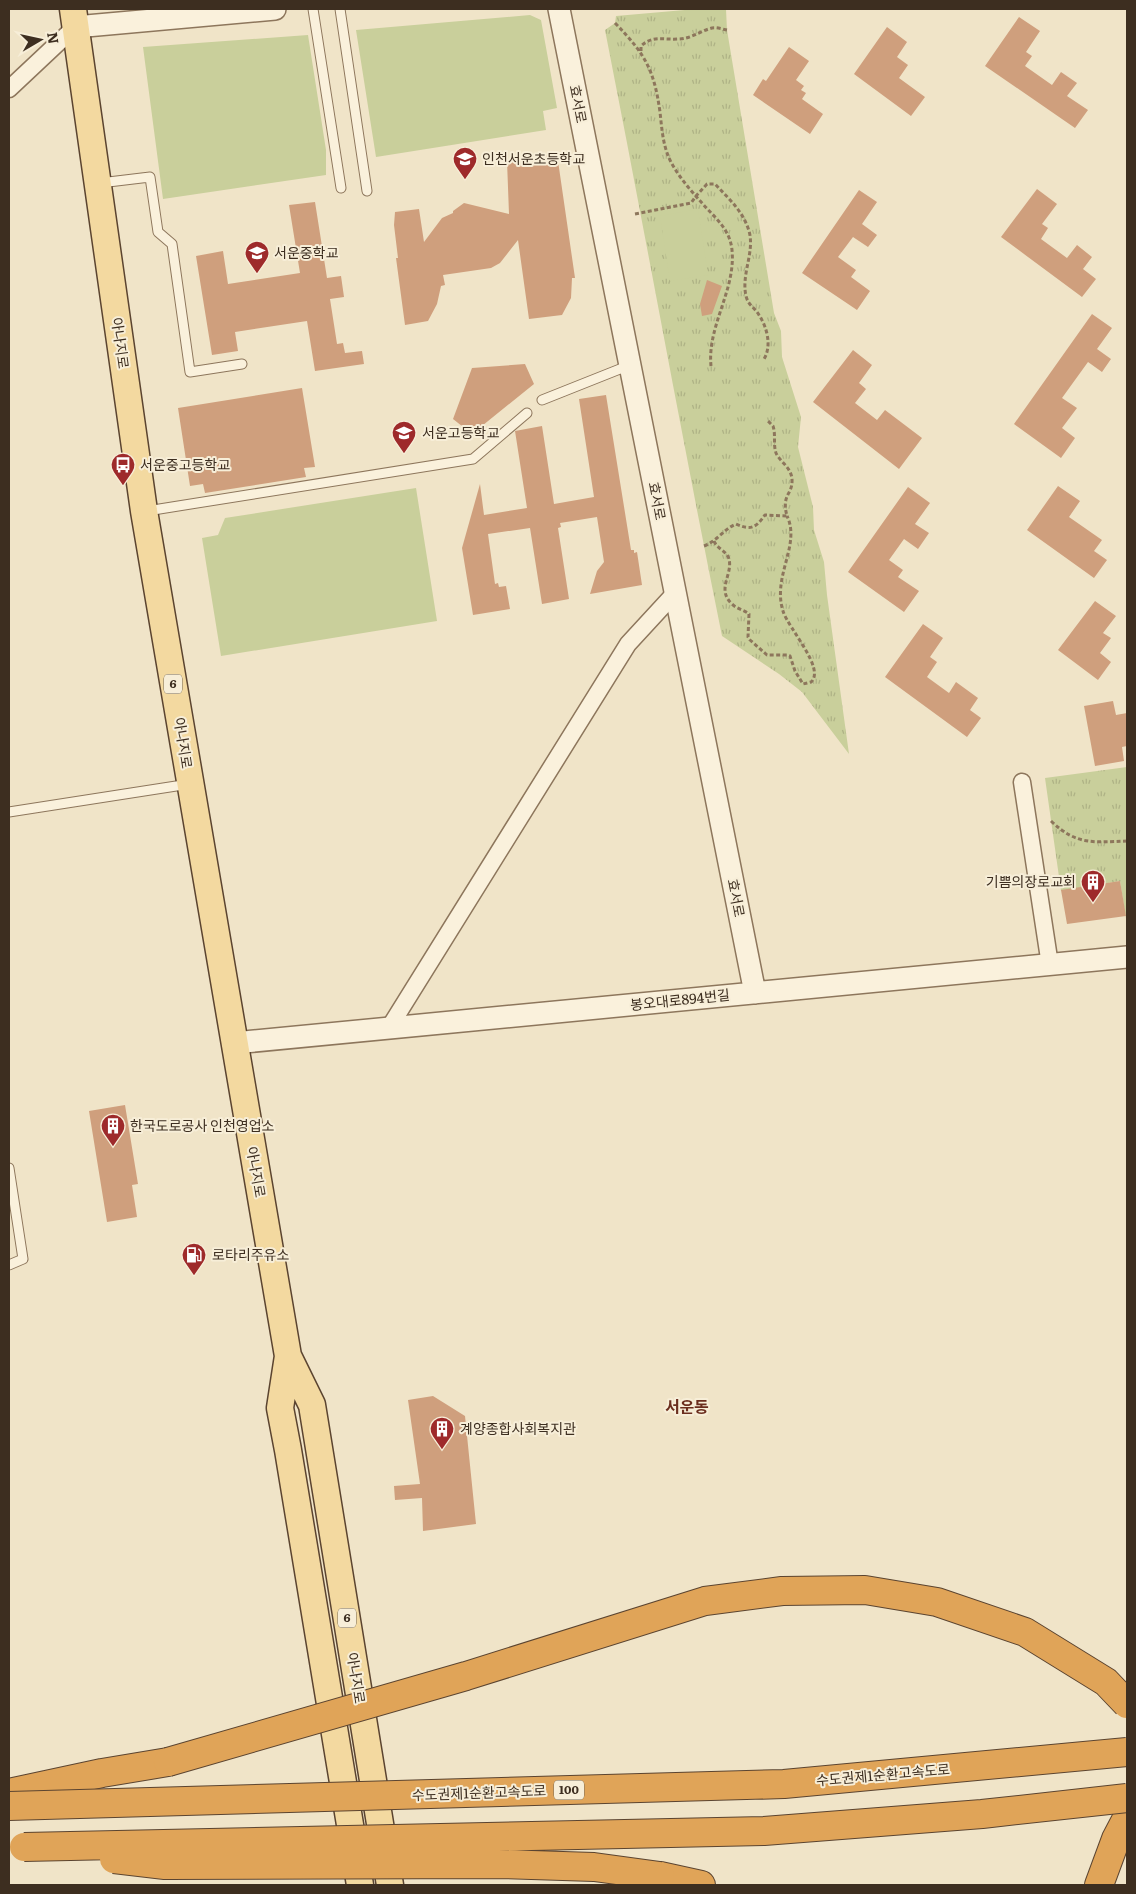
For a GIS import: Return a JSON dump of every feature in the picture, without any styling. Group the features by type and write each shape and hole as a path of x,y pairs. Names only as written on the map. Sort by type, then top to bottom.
{"highway":[{"path":"9,1793 102,1773 168,1762 457,1679 705,1601 782,1591 864,1590 937,1602 1025,1632 1106,1682 1127,1704"},
{"name":"수도권제1순환고속도로","path":"9,1806 784,1784 1127,1752"},
{"path":"16,1847 764,1831 982,1814 1127,1798"},
{"path":"1099,1885 1116,1840 1127,1818"},
{"path":"16,1847 165,1865 503,1864 594,1867 660,1876 701,1885"}],"main road":[{"name":"아나지로","path":"74,18 144,511 190,784 288,1356 312,1405 390,1885"},
{"name":"아나지로","path":"288,1356 280,1408 360,1885"}],"street":[{"path":"9,89 74,18 275,9"},
{"name":"효서로","path":"560,9 755,993"},
{"path":"389,1028 628,644 676,593"},
{"path":"1022,782 1050,965"},
{"name":"봉오대로894번길","path":"234,1043 1127,957"}],"lane":[{"path":"313,9 341,188"},
{"path":"340,9 367,191"},
{"path":"97,183 150,177 158,232 172,244 190,372 242,364"},
{"path":"542,400 630,364"},
{"path":"144,511 473,460 527,413"},
{"path":"9,812 190,784"},
{"path":"9,1168 23,1260 9,1265"}],"path":[{"path":"615,23 641,51 654,80 666,152 681,178 723,226 732,249 732,267 714,332 710,357 711,366"},
{"path":"641,51 641,46 646,41 656,38 678,39 714,28 727,30"},
{"path":"635,214 691,203 706,184 715,184 733,202 750,233 749,258 746,271 746,297 765,326 768,352 764,359"},
{"path":"714,541 729,559 730,568 725,581 726,597 733,605 749,614 748,637 750,640 767,655 790,656 799,679 803,684 811,682 816,675 814,666 788,624 779,593 790,543 791,523 784,508 792,479 790,472 776,451 774,426 767,420"},
{"path":"704,546 714,541 729,527 736,524 746,529 756,526 765,514 787,516"},
{"path":"1051,821 1070,836 1093,843 1127,841"}],"green space":[{"path":"696,9 726,9 727,30 774,313 781,331 782,357 801,417 798,447 813,507 814,530 824,562 849,754 802,692 779,674 722,636 605,30 615,23 616,16"},
{"path":"530,15 541,20 557,108 543,111 546,130 376,157 356,30"},
{"path":"308,35 326,150 326,175 163,199 143,47"},
{"path":"698,209 708,275 670,281 660,216"},
{"path":"416,488 437,621 221,656 202,538 218,535 225,518"},
{"path":"1127,767 1127,925 1120,881 1061,891 1045,778"}],"building":[{"path":"1019,17 1040,31 1026,52 1032,56 1025,66 1052,85 1061,72 1077,83 1067,96 1088,110 1075,128 985,66"},
{"path":"887,27 907,42 897,57 908,65 899,78 925,97 911,116 854,74"},
{"path":"789,47 809,61 796,80 804,86 801,90 806,93 802,99 823,114 810,134 753,95 763,79 766,81"},
{"path":"557,154 575,278 572,278 571,298 562,315 529,319 518,240 500,263 491,268 443,275 445,285 441,286 437,304 428,321 405,325 396,258 398,258 394,225 395,212 419,209 424,242 442,218 453,213 464,203 509,214 507,161"},
{"path":"1037,189 1057,204 1042,224 1048,228 1041,239 1067,258 1077,245 1092,257 1083,269 1096,279 1082,297 1001,237"},
{"path":"859,190 877,202 862,224 877,235 868,247 853,237 838,257 856,270 851,277 870,291 857,310 802,273"},
{"path":"315,202 327,278 341,276 344,297 330,299 337,344 343,343 345,353 362,351 364,364 315,371 307,321 235,332 238,351 212,355 196,256 223,251 228,284 300,273 289,205"},
{"path":"707,280 722,286 712,314 702,316 700,304"},
{"path":"1092,314 1112,328 1097,349 1111,359 1102,372 1088,362 1062,398 1077,408 1062,428 1075,438 1061,458 1014,424"},
{"path":"853,350 872,365 859,383 866,389 855,403 877,420 885,410 922,438 899,469 813,402"},
{"path":"525,364 534,384 472,434 453,419 472,368"},
{"path":"302,388 315,467 304,468 306,477 205,493 203,484 190,486 178,408"},
{"path":"606,395 631,550 634,550 634,553 637,552 642,585 590,594 597,571 604,562 597,517 560,523 561,527 558,528 569,599 542,604 530,528 488,534 495,584 498,583 499,587 506,586 510,609 473,615 462,548 480,484 484,515 527,508 515,431 542,426 554,504 594,497 579,399"},
{"path":"1058,486 1080,501 1069,517 1102,540 1094,551 1107,560 1094,578 1027,530"},
{"path":"908,487 930,503 915,524 929,533 918,549 904,539 889,560 903,570 898,577 919,591 904,612 848,572"},
{"path":"1095,601 1116,616 1103,633 1111,638 1100,653 1111,662 1098,680 1058,650"},
{"path":"923,624 943,638 930,657 937,662 927,677 949,693 956,682 978,698 970,710 981,718 967,737 885,677"},
{"path":"1113,701 1116,715 1127,713 1127,746 1122,747 1124,761 1095,766 1084,706"},
{"name":"기쁨의장로교회","path":"1120,881 1126,916 1067,924 1061,890"},
{"name":"한국도로공사 인천영업소","path":"125,1105 138,1184 132,1185 137,1217 107,1222 89,1111"},
{"name":"계양종합사회복지관","path":"433,1396 465,1416 476,1524 423,1531 422,1498 395,1500 394,1486 420,1484 408,1400"}],"place":[{"name":"인천서운초등학교","path":"465,180"},
{"name":"서운중학교","path":"257,274"},
{"name":"서운고등학교","path":"404,454"},
{"name":"서운중고등학교","path":"123,486"},
{"name":"기쁨의장로교회","path":"1093,903"},
{"name":"한국도로공사 인천영업소","path":"113,1147"},
{"name":"로타리주유소","path":"194,1276"},
{"name":"계양종합사회복지관","path":"442,1450"}],"district":[{"name":"서운동","path":"687,1407"}]}
